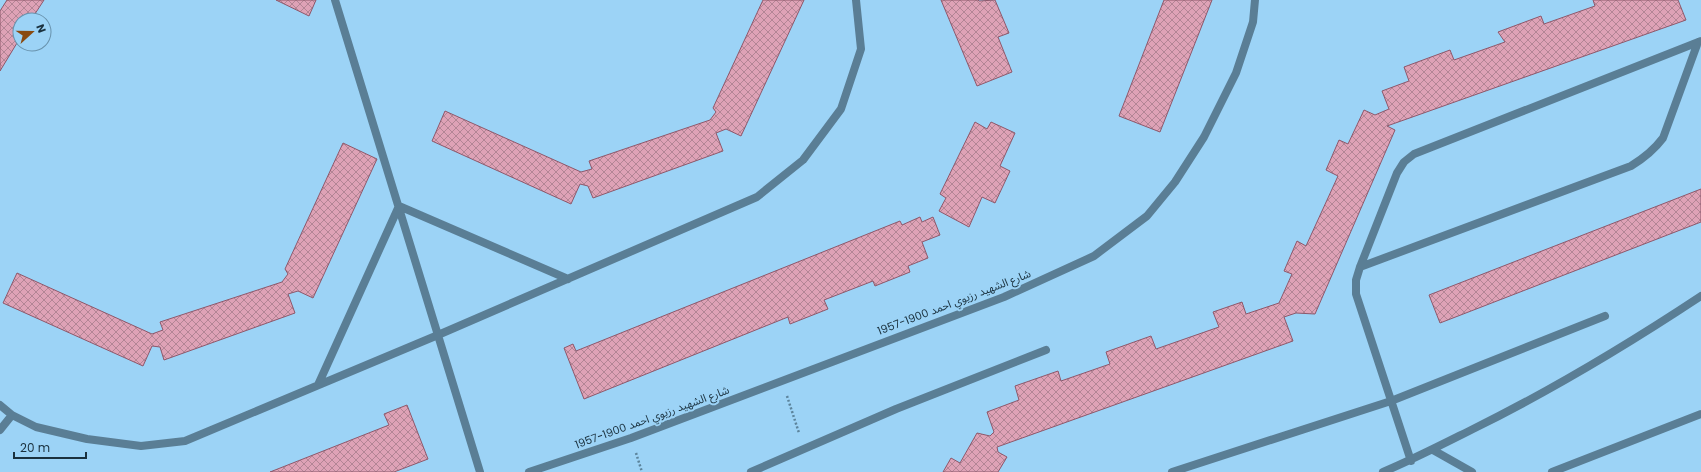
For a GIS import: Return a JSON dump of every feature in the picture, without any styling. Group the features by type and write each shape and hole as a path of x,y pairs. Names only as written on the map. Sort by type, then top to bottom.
{"street":[{"path":"336,0 480,472"},
{"path":"0,406 12,415 36,427 87,439 141,446 185,441 438,335 757,197 803,160 841,109 861,49 856,0"},
{"name":"شارع الشهيد رزيوي احمد 1900-1957","path":"529,472 630,438 1004,297 1094,256 1147,216 1175,182 1204,137 1238,67 1253,22 1255,0"},
{"path":"1360,267 1631,166 1644,159 1663,138 1700,41"},
{"path":"1411,460 1356,294 1356,280 1360,267 1397,173 1404,162 1414,154 1700,41"},
{"path":"399,206 568,279"},
{"path":"318,386 399,206"},
{"path":"1383,472 1432,450 1509,412 1578,374 1639,337 1701,296"},
{"path":"1172,472 1391,401 1605,316"},
{"path":"757,471 896,409 1046,350"},
{"path":"1552,472 1701,414"},
{"path":"0,430 12,415"},
{"path":"1432,450 1472,472"}],"path":[{"path":"781,381 804,449"}],"building":[{"path":"7,0 44,0 36,12 12,12 12,51 0,71 0,11"},
{"path":"276,0 316,0 309,16"},
{"path":"763,0 804,0 741,136 726,129 716,133 723,151 593,198 588,186 580,184 571,204 432,141 445,111 581,172 592,169 589,161 710,120 716,112 713,108"},
{"path":"941,0 995,0 1009,33 998,37 1012,72 977,86"},
{"path":"1164,0 1212,0 1160,132 1119,116"},
{"path":"1593,0 1678,0 1686,20 1387,126 1395,130 1315,314 1296,313 1284,317 1293,341 997,447 998,452 1007,457 998,472 943,472 951,458 960,463 977,433 990,436 994,432 987,412 1019,400 1015,386 1058,371 1061,381 1110,364 1106,352 1151,336 1156,349 1219,327 1213,312 1242,302 1246,314 1279,303 1292,274 1284,271 1297,241 1306,246 1338,176 1326,170 1339,140 1348,144 1364,110 1375,115 1389,109 1382,91 1409,81 1404,67 1450,50 1454,60 1505,42 1498,32 1541,16 1544,24 1595,6"},
{"path":"975,122 987,129 991,122 1015,133 1000,166 1010,171 995,203 982,197 969,227 939,211 946,198 940,194"},
{"path":"343,143 377,159 313,298 298,291 288,294 295,313 164,360 160,347 152,346 143,366 3,303 17,273 152,334 163,330 160,322 282,282 288,274 285,269"},
{"path":"1701,189 1701,222 1440,323 1429,295"},
{"path":"920,217 922,222 933,217 940,235 922,242 928,258 908,266 910,272 875,286 873,281 824,300 828,309 790,324 788,317 584,399 564,348 573,344 576,351 900,221 902,225"},
{"path":"407,405 428,459 394,472 270,472 389,425 384,414"}]}
